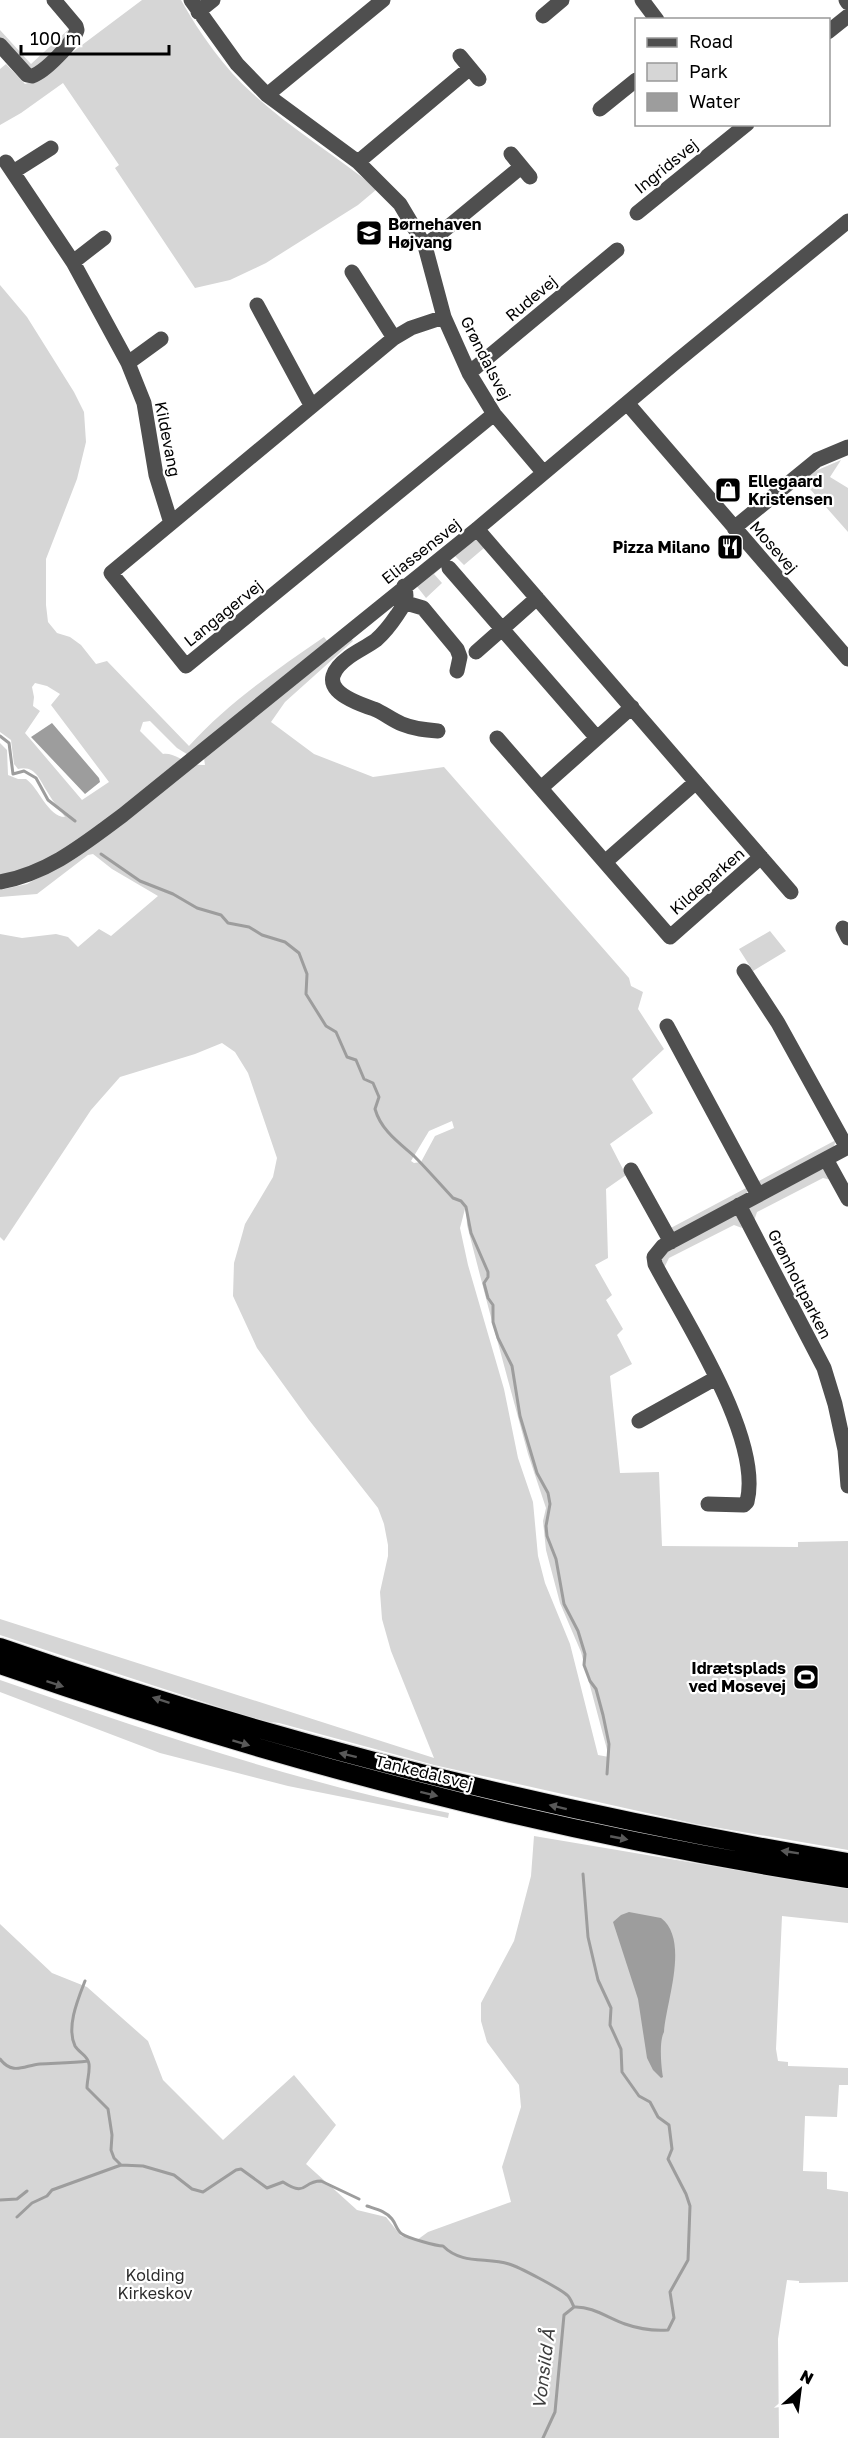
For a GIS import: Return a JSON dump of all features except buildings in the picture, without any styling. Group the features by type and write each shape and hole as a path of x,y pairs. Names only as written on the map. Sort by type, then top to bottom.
{"highway":[{"name":"Tankedalsvej","path":"0,1647 181,1707 330,1751 569,1810 848,1862"},
{"name":"Tankedalsvej","path":"0,1665 245,1744 387,1784 596,1834 848,1879"}],"street":[{"path":"0,45 27,75 32,76 41,72 71,42 77,30 54,0"},
{"name":"Grøndalsvej","path":"213,0 195,6 237,64 267,95 358,162 400,204 425,246 444,317 469,373 494,414 543,472"},
{"path":"267,95 383,0"},
{"path":"543,16 562,0"},
{"path":"642,0 656,18"},
{"path":"830,30 848,16"},
{"path":"358,162 475,74 460,56"},
{"path":"600,109 635,81"},
{"name":"Ingridsvej","path":"637,213 745,126"},
{"name":"Kildevang","path":"51,148 10,167 73,262 128,363 144,403 156,475 171,523"},
{"path":"425,246 526,172 511,154"},
{"name":"Eliassensvej","path":"0,882 26,877 73,853 191,762 404,586 477,529 848,221"},
{"path":"73,262 104,238"},
{"name":"Rudevej","path":"469,373 617,250"},
{"path":"352,272 394,338"},
{"path":"257,305 311,405"},
{"name":"Langagervej","path":"444,317 411,328 394,338 111,573 186,666 494,414"},
{"path":"128,363 161,339"},
{"name":"Mosevej","path":"627,403 848,659"},
{"path":"734,528 817,460 848,447"},
{"name":"Kildeparken","path":"477,529 791,892"},
{"path":"449,568 597,738"},
{"path":"404,586 407,594 406,603 377,639 348,657 339,666 332,681 339,694 351,701 438,730"},
{"path":"476,652 537,598"},
{"path":"406,603 423,608 457,649 460,657 457,671"},
{"path":"541,789 632,707"},
{"name":"Kildeparken","path":"497,738 670,937 761,857"},
{"path":"605,862 696,782"},
{"path":"708,1504 744,1505 747,1502 749,1496 747,1461 739,1427 716,1378 655,1264 654,1257 658,1249 670,1242 847,1147 778,1023 745,979"},
{"path":"667,1026 758,1195"},
{"path":"826,1159 848,1199"},
{"path":"631,1170 670,1242"},
{"name":"Grønholtparken","path":"739,1205 824,1368 845,1450 848,1486"},
{"path":"639,1421 716,1378"}],"green space":[{"path":"142,0 181,0 213,50 242,84 283,119 377,189 358,205 266,263 230,280 195,288 115,168 119,165 63,83 0,125 0,69 6,64 25,84 34,81"},
{"path":"70,28 71,36 31,71 0,41 0,30 31,64"},
{"path":"0,285 27,317 84,412 86,442 77,479 46,559 48,622 57,633 70,637 81,645 96,664 107,661 189,746 220,715 270,675 324,637 328,642 190,756 177,748 150,721 143,722 140,731 163,754 205,765 204,758 349,636 353,641 285,702 271,722 314,754 373,777 444,767 629,978 631,986 643,992 638,1009 664,1049 632,1079 653,1113 610,1144 626,1175 606,1189 608,1258 595,1265 612,1295 606,1300 623,1329 617,1335 632,1364 610,1376 620,1473 659,1472 662,1546 798,1547 798,1542 848,1541 848,1850 696,1824 434,1765 279,1723 261,1721 0,1635 0,1619 434,1758 391,1651 382,1619 380,1592 388,1556 388,1545 378,1508 309,1420 257,1348 233,1296 234,1263 245,1224 273,1177 277,1158 248,1073 235,1052 222,1043 195,1054 120,1077 91,1110 4,1241 0,1237 0,934 22,938 56,934 68,937 78,947 99,929 111,936 158,896 112,869 93,854 88,855 37,894 0,897 0,890 27,884 70,861 60,856 0,878 0,743 7,750 8,775 26,779 54,812 65,817 37,775 29,769 18,769 14,764 11,740 0,732","holes":["35,683 47,686 60,694 51,705 109,782 82,800 25,733 40,711 33,706 32,687","452,1121 454,1128 435,1136 421,1162 414,1163 411,1161 429,1131","466,1205 467,1225 488,1306 528,1454 546,1508 543,1521 546,1550 560,1603 581,1652 609,1757 598,1755 570,1644 545,1583 538,1556 533,1502 518,1458 504,1389 468,1265 460,1228"]},
{"path":"841,460 830,477 848,488 848,532 803,481 813,472"},
{"path":"475,537 484,548 464,565 455,556 434,574 442,583 426,598 415,584"},
{"path":"770,931 786,951 753,971 739,949"},
{"path":"836,1140 833,1149 764,1187 755,1183"},
{"path":"820,1168 825,1169 831,1180 823,1178 757,1212 754,1221 748,1213 749,1205"},
{"path":"748,1187 747,1196 676,1234 667,1230"},
{"path":"732,1214 737,1216 742,1228 734,1225 669,1258 664,1268 659,1260 664,1250"},
{"path":"0,1680 279,1771 449,1813 448,1818 288,1786 160,1753 0,1692"},
{"name":"Kolding Kirkeskov","path":"534,1836 848,1889 848,1923 782,1916 776,2049 778,2061 788,2062 788,2066 848,2068 848,2085 839,2085 837,2117 805,2116 803,2171 827,2172 827,2189 848,2192 848,2282 799,2283 799,2281 787,2280 778,2339 779,2438 0,2438 0,1924 52,1973 87,1987 148,2041 163,2080 223,2140 294,2075 336,2125 306,2164 357,2210 386,2217 401,2236 417,2240 428,2232 511,2202 502,2167 521,2107 519,2085 487,2042 481,2021 481,2003 514,1941 531,1876"}],"water":[{"path":"52,723 99,778 100,782 85,794 31,737"},
{"path":"629,1912 661,1918 670,1928 674,1941 674,1972 661,2041 663,2077 661,2078 653,2070 647,2058 638,1999 613,1922"}],"waterway":[{"path":"0,736 9,743 13,774 24,771 36,778 48,800 75,821"},
{"path":"101,854 140,881 173,894 197,908 221,915 228,923 249,927 262,935 285,942 299,953 307,974 306,994 326,1026 336,1032 347,1057 356,1060 364,1079 373,1083 379,1097 375,1109 381,1123 453,1198 461,1201 466,1207 471,1233 488,1272 484,1283 488,1298 493,1305 493,1322 512,1366 520,1416 537,1473 548,1493 550,1504 546,1526 547,1536 556,1559 564,1604 578,1631 585,1654 584,1665 596,1689 603,1715 609,1744 607,1774"},
{"path":"574,2307 594,2310 636,2327 668,2330 674,2318 670,2292 688,2260 690,2206 668,2159 672,2149 669,2125 658,2117 650,2102 639,2096 622,2072 621,2049 610,2025 611,2008 598,1980 588,1937 583,1874"},
{"path":"85,1981 72,2022 73,2038 75,2046 88,2061 87,2088 108,2109 112,2135 111,2150 114,2158 121,2165 143,2166 174,2175 192,2189 203,2192 241,2169 267,2188 283,2182 301,2189 310,2183 321,2181 359,2199"},
{"path":"0,2059 14,2068 88,2061"},
{"path":"17,2217 32,2203 47,2196 52,2190 121,2165"},
{"path":"0,2200 17,2199 27,2191"},
{"path":"367,2206 387,2214 405,2236 443,2246 458,2256 500,2262 521,2269 563,2292 569,2297 574,2307"},
{"name":"Vonsild Å","path":"543,2438 555,2412 564,2315 574,2307"}],"place":[{"name":"Børnehaven Højvang","path":"369,233"},
{"name":"Ellegaard Kristensen","path":"728,490"},
{"name":"Pizza Milano","path":"730,547"},
{"name":"Idrætsplads ved Mosevej","path":"806,1677"}]}
